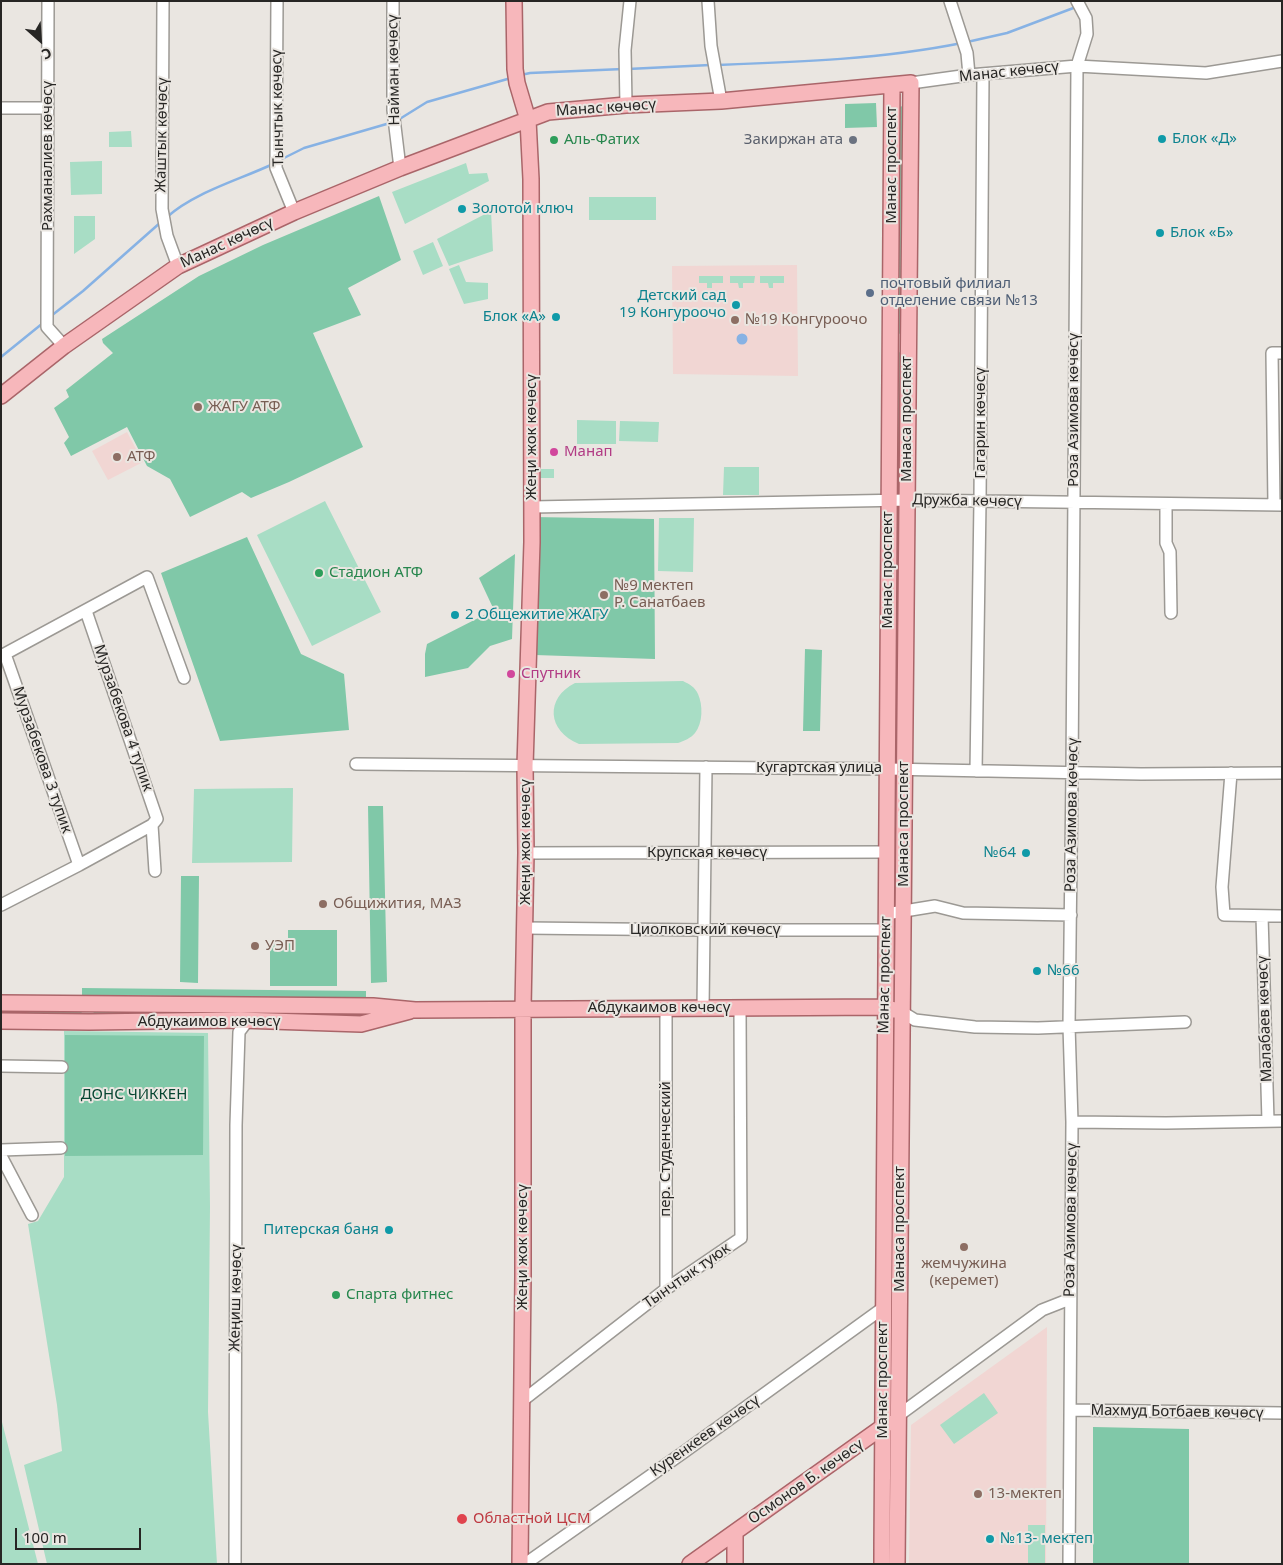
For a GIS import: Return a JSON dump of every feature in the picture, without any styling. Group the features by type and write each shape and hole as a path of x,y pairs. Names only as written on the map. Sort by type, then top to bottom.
{"main road":[{"name":"Жеңи жок көчөсү","path":"514,1 516,76 528,120 531,161 532,542 525,766 526,928 520,1564"},
{"name":"Манас көчөсү","path":"1,396 64,346 178,266 294,212 400,168 548,112 626,105 721,102 911,83"},
{"name":"Манаса проспект","path":"897,1564 890,1522 899,1415 911,83"},
{"name":"Манас проспект","path":"882,1564 890,1522 883,1427 883,1308 892,86"},
{"name":"Абдукаимов көчөсү","path":"1,1003 373,1006 415,1010 884,1007 902,1012"},
{"path":"88,1004 89,1022"},
{"name":"Абдукаимов көчөсү","path":"1,1021 226,1020 243,1026 361,1024 415,1010"},
{"path":"884,1162 901,1162"},
{"path":"884,1281 900,1281"},
{"name":"Осмонов Б. көчөсү","path":"690,1564 899,1415"},
{"path":"735,1532 735,1564"}],"street":[{"name":"Рахманалиев көчөсү","path":"48,1 47,327 64,346"},
{"name":"Жаштык көчөсү","path":"163,1 162,209 167,236 178,266"},
{"name":"Тынчтык көчөсү","path":"277,1 276,168 294,212"},
{"name":"Найман көчөсү","path":"393,1 393,110 400,168"},
{"path":"626,105 624,50 630,1"},
{"path":"708,1 711,46 721,102"},
{"path":"950,1 967,53 969,75"},
{"name":"Роза Азимова көчөсү","path":"1070,1564 1072,1122 1069,1026 1077,66 1087,34 1086,18 1077,1"},
{"name":"Манас көчөсү","path":"911,83 969,75 1077,66 1206,73 1282,61"},
{"name":"Гагарин көчөсү","path":"976,771 983,74"},
{"path":"1,108 48,108"},
{"path":"890,344 908,344"},
{"path":"1278,505 1272,353 1282,353"},
{"name":"Дружба көчөсү","path":"532,507 906,500 1278,505"},
{"path":"1166,504 1166,543 1170,552 1171,613"},
{"path":"3,655 147,577 184,678"},
{"name":"Мурзабекова 4 тупик","path":"86,611 157,818 152,825"},
{"name":"Мурзабекова 3 тупик","path":"3,655 80,865"},
{"name":"Кугартская улица","path":"356,764 1282,773"},
{"path":"703,1008 706,767"},
{"path":"1231,773 1222,888 1224,915 1282,916"},
{"path":"2,903 80,865 152,825 156,871"},
{"name":"Крупская көчөсү","path":"526,853 887,852"},
{"path":"886,914 936,906 963,913 1071,915"},
{"name":"Малабаев көчөсү","path":"1262,916 1268,1122"},
{"name":"Циолковский көчөсү","path":"526,928 886,930"},
{"name":"пер. Студенческий","path":"666,1008 666,1289"},
{"name":"Тынчтык туюк","path":"522,1401 666,1289 741,1238 740,1008"},
{"path":"902,1012 915,1020 975,1028 1185,1022"},
{"name":"Жеңиш көчөсү","path":"235,1564 236,1125 243,1026"},
{"path":"1,1066 62,1067"},
{"path":"1072,1122 1282,1121"},
{"path":"1,1150 61,1148"},
{"path":"1,1156 32,1215"},
{"name":"Осмонов Б. көчөсү","path":"899,1415 1042,1310 1070,1299"},
{"name":"Куренкеев көчөсү","path":"525,1564 883,1308"},
{"name":"Махмуд Ботбаев көчөсү","path":"1071,1410 1282,1413"}],"shaded area":[{"name":"№19 Конгуроочо","path":"797,265 798,376 673,374 672,266"},
{"name":"АТФ","path":"127,432 143,462 108,480 92,451"},
{"name":"13-мектеп","path":"1047,1327 1046,1564 909,1564 911,1425"}],"green space":[{"path":"876,103 877,127 845,128 845,104"},
{"path":"899,107 905,107 903,333 898,334"},
{"path":"131,131 132,147 109,147 109,132"},
{"path":"102,161 102,194 71,195 70,162"},
{"path":"466,163 469,174 487,173 489,181 405,224 392,192"},
{"path":"379,196 401,260 348,288 361,315 313,333 363,447 251,498 242,492 190,517 170,479 147,466 127,427 71,456 64,443 69,437 54,408 69,397 66,390 113,353 103,343 102,339 199,276 263,245"},
{"path":"589,197 656,197 656,220 589,220"},
{"path":"491,211 493,251 449,266 437,239"},
{"path":"74,216 95,216 95,239 74,254"},
{"path":"433,242 443,266 423,275 413,251"},
{"path":"459,265 466,282 488,283 488,299 464,304 449,269"},
{"path":"699,276 723,276 723,283 712,283 712,288 707,288 707,283 699,283"},
{"path":"730,276 755,276 754,283 743,283 743,288 739,288 738,283 730,283"},
{"path":"760,276 784,276 784,283 773,283 773,288 769,288 768,283 760,283"},
{"path":"902,352 903,485 897,487 897,354"},
{"path":"577,420 616,421 616,444 577,444"},
{"path":"620,421 659,422 658,442 619,441"},
{"path":"724,467 759,467 759,495 723,495"},
{"path":"539,469 554,469 554,478 538,478"},
{"name":"Стадион АТФ","path":"325,501 381,612 312,646 257,535"},
{"path":"896,510 901,510 900,751 894,752"},
{"path":"533,517 654,519 655,659 535,655"},
{"path":"659,518 694,518 693,572 658,571"},
{"path":"247,537 301,654 344,674 349,730 220,741 161,573"},
{"path":"515,554 512,639 490,646 468,668 425,677 427,644 494,610 479,578"},
{"path":"805,649 822,650 820,731 803,731"},
{"path":"683,681 692,686 697,692 701,703 701,714 700,724 695,733 678,743 579,744 568,738 556,723 554,714 558,697 565,689 575,683"},
{"path":"899,786 897,907 894,907 894,788"},
{"path":"293,788 292,862 192,863 194,789"},
{"path":"368,806 383,806 387,982 371,983"},
{"path":"181,876 199,876 198,983 180,982"},
{"path":"893,918 897,921 895,1001 892,1001"},
{"path":"288,930 337,930 337,986 270,986 270,941 288,940"},
{"path":"82,988 366,991 366,998 82,995"},
{"path":"1,1008 80,1010 82,1013 81,1016 1,1015"},
{"path":"94,1010 365,1013 364,1017 93,1015"},
{"path":"891,1022 895,1022 894,1156 891,1157"},
{"path":"64,1031 208,1033 210,1207 208,1412 217,1564 47,1564 24,1465 62,1451 57,1405 28,1224 38,1221 64,1177"},
{"name":"ДОНС ЧИККЕН","path":"65,1035 204,1036 203,1155 65,1156"},
{"path":"894,1165 893,1279 891,1279 891,1166"},
{"path":"893,1284 892,1391 890,1390 890,1286"},
{"path":"984,1393 998,1413 954,1444 940,1425"},
{"path":"1,1418 38,1564 1,1564"},
{"path":"1093,1427 1189,1429 1189,1564 1093,1564"},
{"path":"1028,1525 1045,1525 1045,1564 1028,1564"}],"water":[{"path":"740,334 744,334 747,339 746,343 740,344 737,341 737,337"}],"waterway":[{"path":"967,42 1007,33 1076,7"},
{"path":"718,65 871,56 962,43"},
{"path":"628,69 710,65"},
{"path":"521,75 623,69"},
{"path":"398,120 427,102 511,78"},
{"path":"280,160 304,148 390,123"},
{"path":"167,217 178,208 204,193 273,164"},
{"path":"51,316 83,291 161,222"},
{"path":"1,357 43,323"}],"place":[{"name":"Блок «Д»","path":"1162,139"},
{"name":"Аль-Фатих","path":"554,140"},
{"name":"Закиржан ата","path":"853,140"},
{"name":"Золотой ключ","path":"462,209"},
{"name":"Блок «Б»","path":"1160,233"},
{"name":"почтовый филиал отделение связи №13","path":"870,293"},
{"name":"Детский сад 19 Конгуроочо","path":"736,305"},
{"name":"Блок «А»","path":"556,317"},
{"name":"№19 Конгуроочо","path":"735,320"},
{"name":"ЖАГУ АТФ","path":"198,407"},
{"name":"Манап","path":"554,452"},
{"name":"АТФ","path":"117,457"},
{"name":"Стадион АТФ","path":"319,573"},
{"name":"№9 мектеп Р. Санатбаев","path":"604,595"},
{"name":"2 Общежитие ЖАГУ","path":"455,615"},
{"name":"Спутник","path":"511,674"},
{"name":"№64","path":"1026,853"},
{"name":"Общижития, МАЗ","path":"323,904"},
{"name":"УЭП","path":"255,946"},
{"name":"№66","path":"1037,971"},
{"name":"Питерская баня","path":"389,1230"},
{"name":"жемчужина (керемет)","path":"964,1247"},
{"name":"Спарта фитнес","path":"336,1295"},
{"name":"13-мектеп","path":"978,1494"},
{"name":"Областной ЦСМ","path":"462,1519"},
{"name":"№13- мектеп","path":"990,1539"}]}
